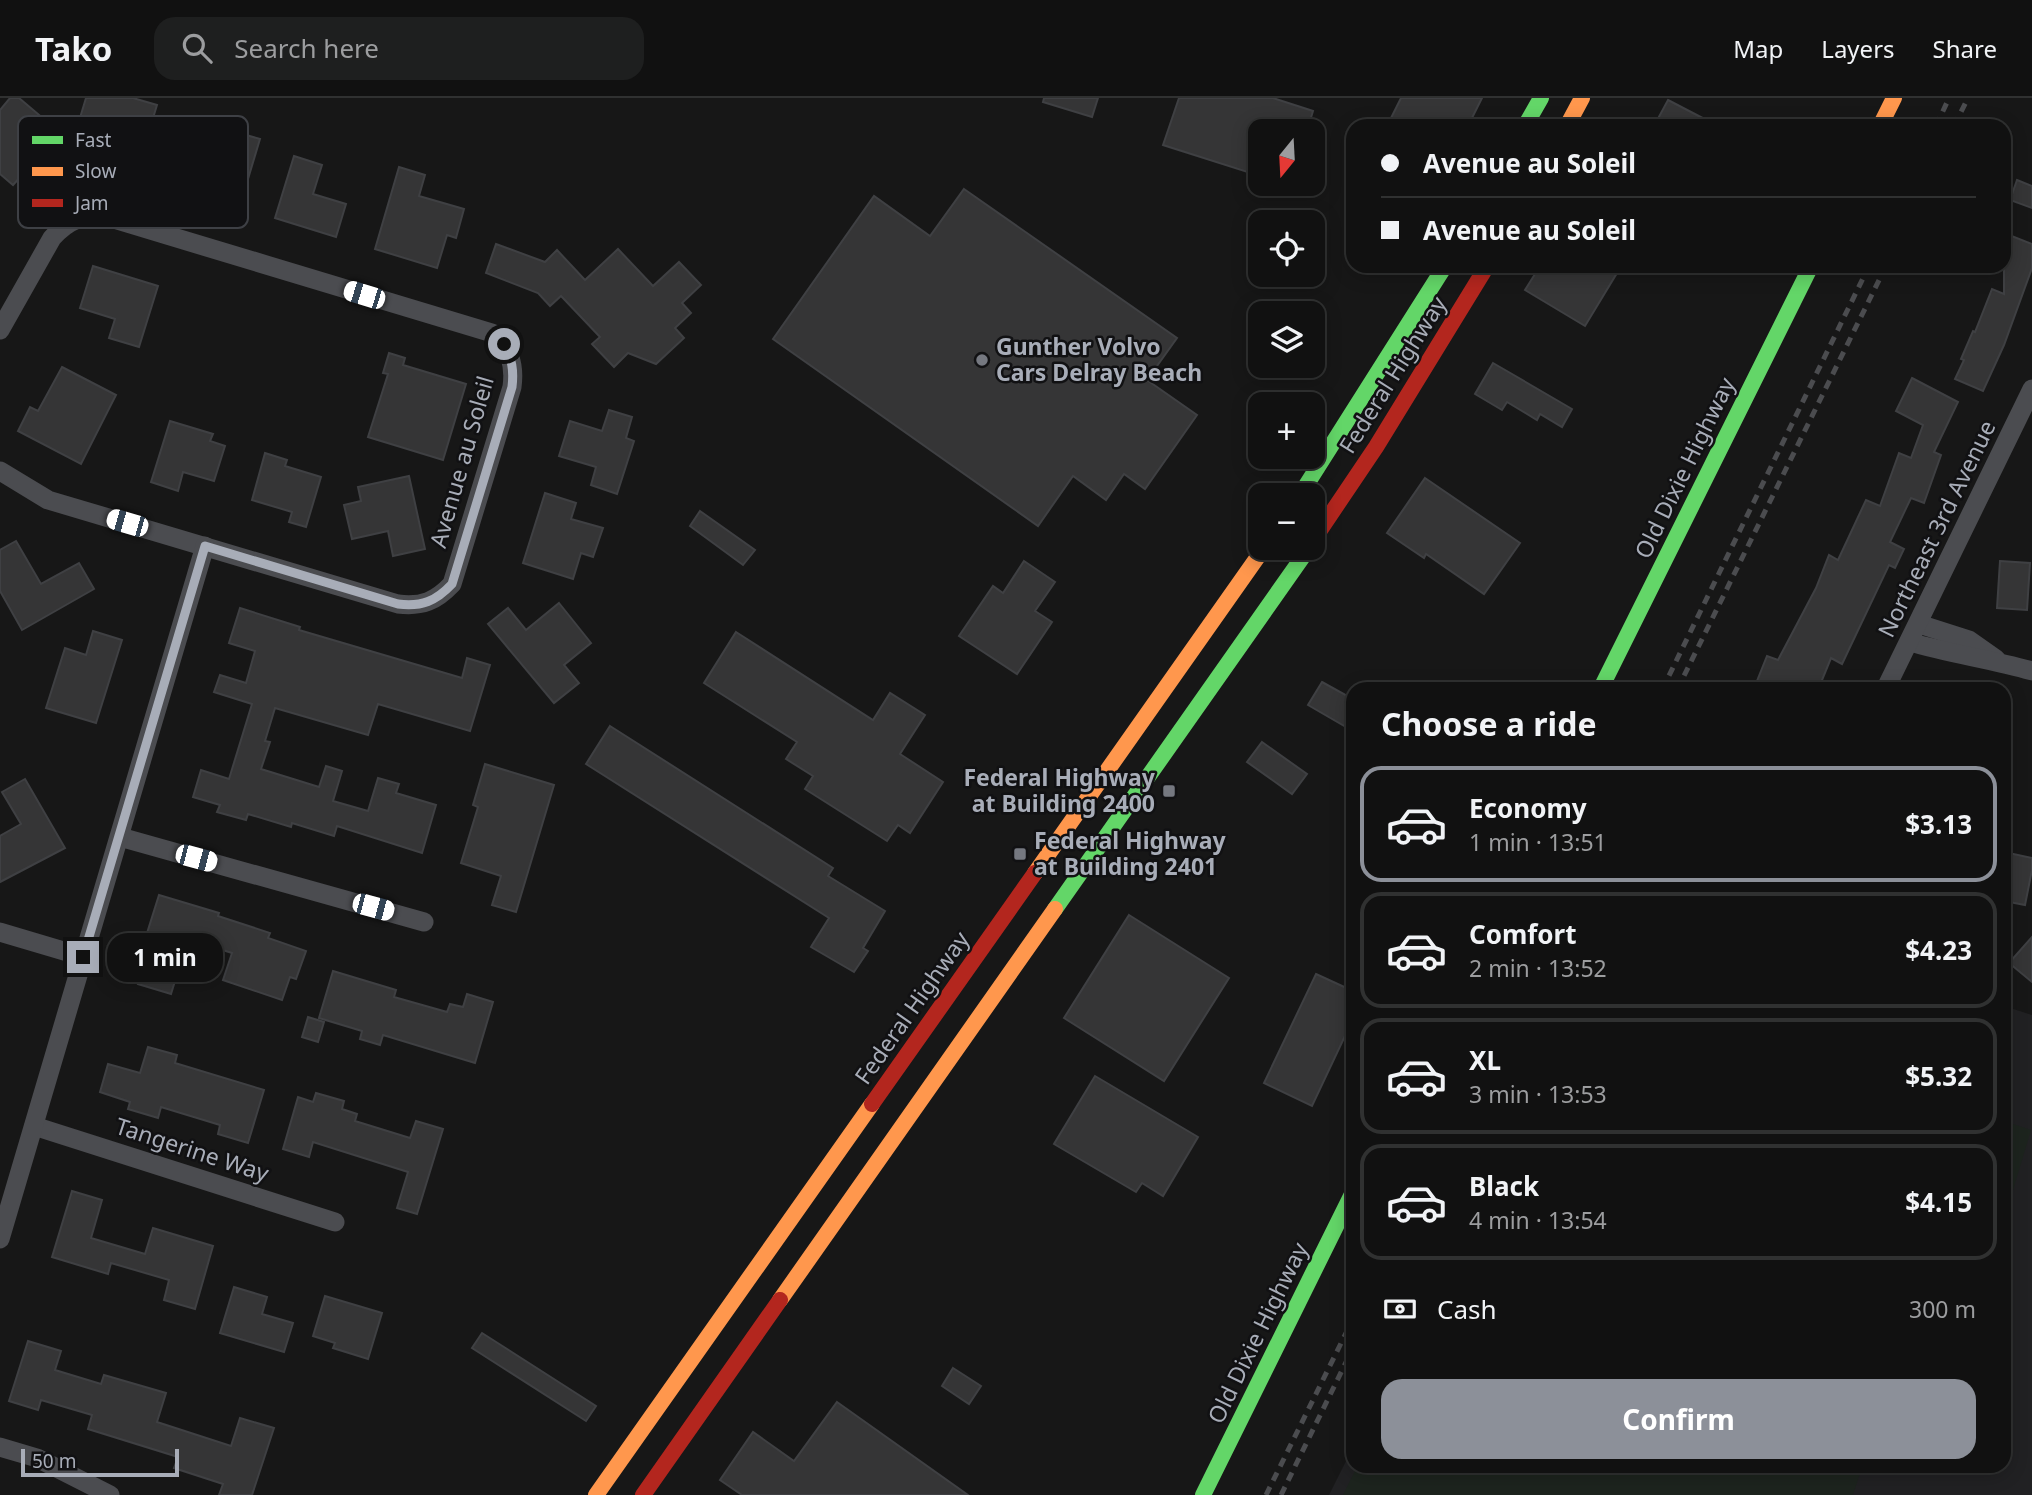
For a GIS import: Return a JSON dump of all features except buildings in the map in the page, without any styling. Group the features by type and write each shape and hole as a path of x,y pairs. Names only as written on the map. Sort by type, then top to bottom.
{"main road":[{"path":"1529,119 1541,98"},
{"path":"1556,119 1567,98"},
{"path":"1571,119 1582,98"},
{"path":"1884,119 1894,98"},
{"name":"Federal Highway","path":"1308,483 1441,273"},
{"name":"Federal Highway","path":"1325,522 1390,425 1483,273"},
{"name":"Old Dixie Highway","path":"1604,682 1808,273"},
{"name":"Federal Highway","path":"596,1495 605,1488 1255,560"},
{"path":"1282,560 1286,582"},
{"path":"643,1495 1301,560"},
{"path":"1185,725 1195,689 1244,611 1246,596 1241,580"},
{"name":"Old Dixie Highway","path":"1203,1495 1346,1206"}],"street":[{"name":"Avenue au Soleil","path":"0,330 52,238 61,228"},
{"name":"Avenue au Soleil","path":"0,471 48,500 398,604 413,606 428,603 442,595 452,584 512,387 514,372 511,357 504,344 492,334 143,228"},
{"name":"Northeast 3rd Avenue","path":"1889,682 2032,390"},
{"path":"0,1239 205,546"},
{"path":"1914,633 1969,640 2000,662 2032,671"},
{"path":"120,836 424,922"},
{"path":"0,932 83,957"},
{"name":"Tangerine Way","path":"34,1125 335,1222"},
{"path":"0,1447 37,1458 110,1495"}],"shaded area":[{"path":"2011,1008 2032,1015 2032,1495 1329,1495 1346,1461 1346,1473 2011,1473"},
{"path":"2011,1123 2031,1130 2011,1197"},
{"path":"1354,1473 1860,1473 1853,1495 1343,1495"}],"railway":[{"path":"1939,119 1949,98"},
{"path":"1958,119 1968,98"},
{"path":"1666,682 1866,273"},
{"path":"1681,682 1883,273"},
{"path":"1266,1495 1346,1333"},
{"path":"1281,1495 1346,1362"}],"traffic: fast":[{"path":"1529,119 1541,98"},
{"path":"1308,483 1441,273"},
{"path":"1604,682 1808,273"},
{"path":"1055,909 1301,560"},
{"path":"1203,1495 1346,1206"}],"traffic: slow":[{"path":"1571,119 1582,98"},
{"path":"1884,119 1894,98"},
{"path":"1035,873 1256,560"},
{"path":"780,1300 1055,909"},
{"path":"596,1495 872,1104"}],"traffic: jam":[{"path":"1325,523 1376,447 1483,273"},
{"path":"872,1104 1035,873"},
{"path":"643,1495 780,1300"}],"place":[{"name":"Gunther Volvo Cars Delray Beach","path":"982,360"},
{"name":"Federal Highway at Building 2400","path":"1169,791"},
{"name":"Federal Highway at Building 2401","path":"1020,854"}],"route":[{"path":"83,957 205,546 398,604 413,606 428,603 442,595 452,584 512,387 514,372 511,357 504,344"}]}
